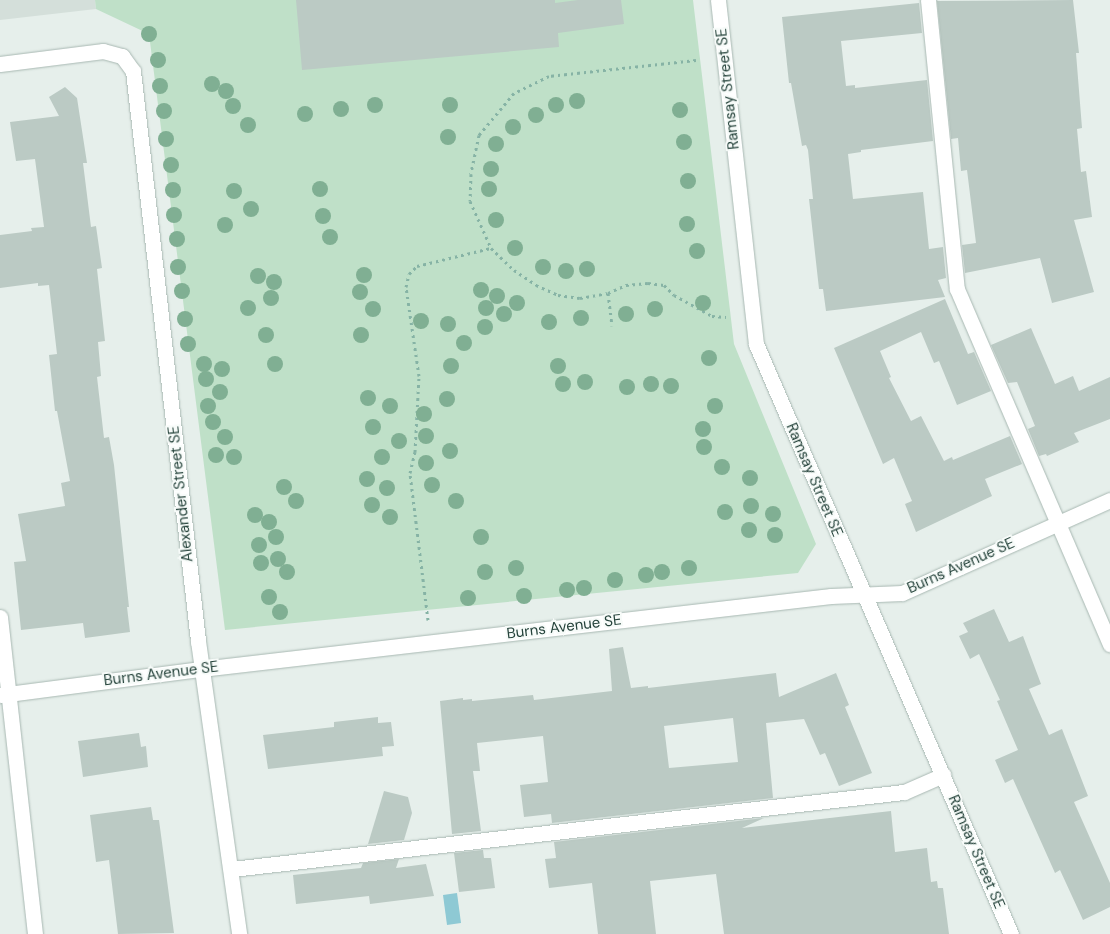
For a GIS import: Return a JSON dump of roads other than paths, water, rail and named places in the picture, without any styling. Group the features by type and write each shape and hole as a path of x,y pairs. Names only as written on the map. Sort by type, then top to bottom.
{"street":[{"name":"Ramsay Street SE","path":"718,0 756,344 1011,934"},
{"path":"928,0 957,289 1110,644"},
{"name":"Alexander Street SE","path":"0,64 104,51 122,56 133,70 201,668 232,869 239,934"},
{"name":"Burns Avenue SE","path":"4,694 201,668 831,596 902,593 1110,500"},
{"path":"0,617 4,694 35,934"},
{"path":"232,869 904,792 943,775"}],"water":[{"path":"457,893 461,923 447,925 443,895"}]}
